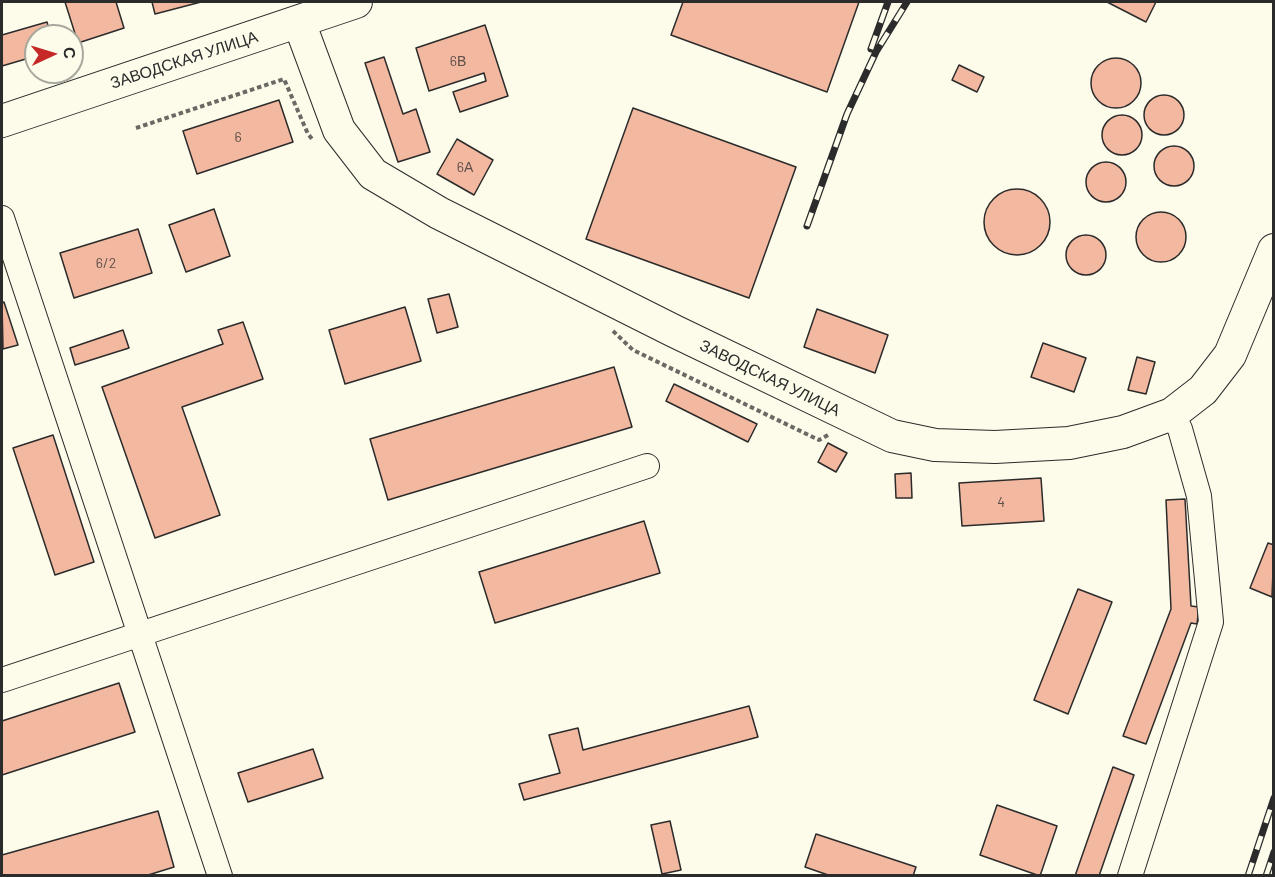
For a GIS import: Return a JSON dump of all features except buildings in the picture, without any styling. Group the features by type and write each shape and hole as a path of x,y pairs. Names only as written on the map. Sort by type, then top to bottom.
{"main road":[{"name":"ЗАВОДСКАЯ УЛИЦА","path":"2,121 356,2"},
{"name":"ЗАВОДСКАЯ УЛИЦА","path":"299,22 339,130 373,174 471,229 892,436 935,445 959,446 995,447 1069,443 1123,432 1172,414 1203,390 1230,355 1274,250"}],"lane":[{"path":"2,218 220,876"},
{"path":"1130,876 1211,622 1199,496 1180,429 1172,414"},
{"path":"2,680 647,466"}],"railway":[{"path":"871,49 888,2"},
{"path":"807,226 847,114 876,52 907,2"},
{"path":"1248,876 1274,798"},
{"path":"1266,876 1274,852"}]}
